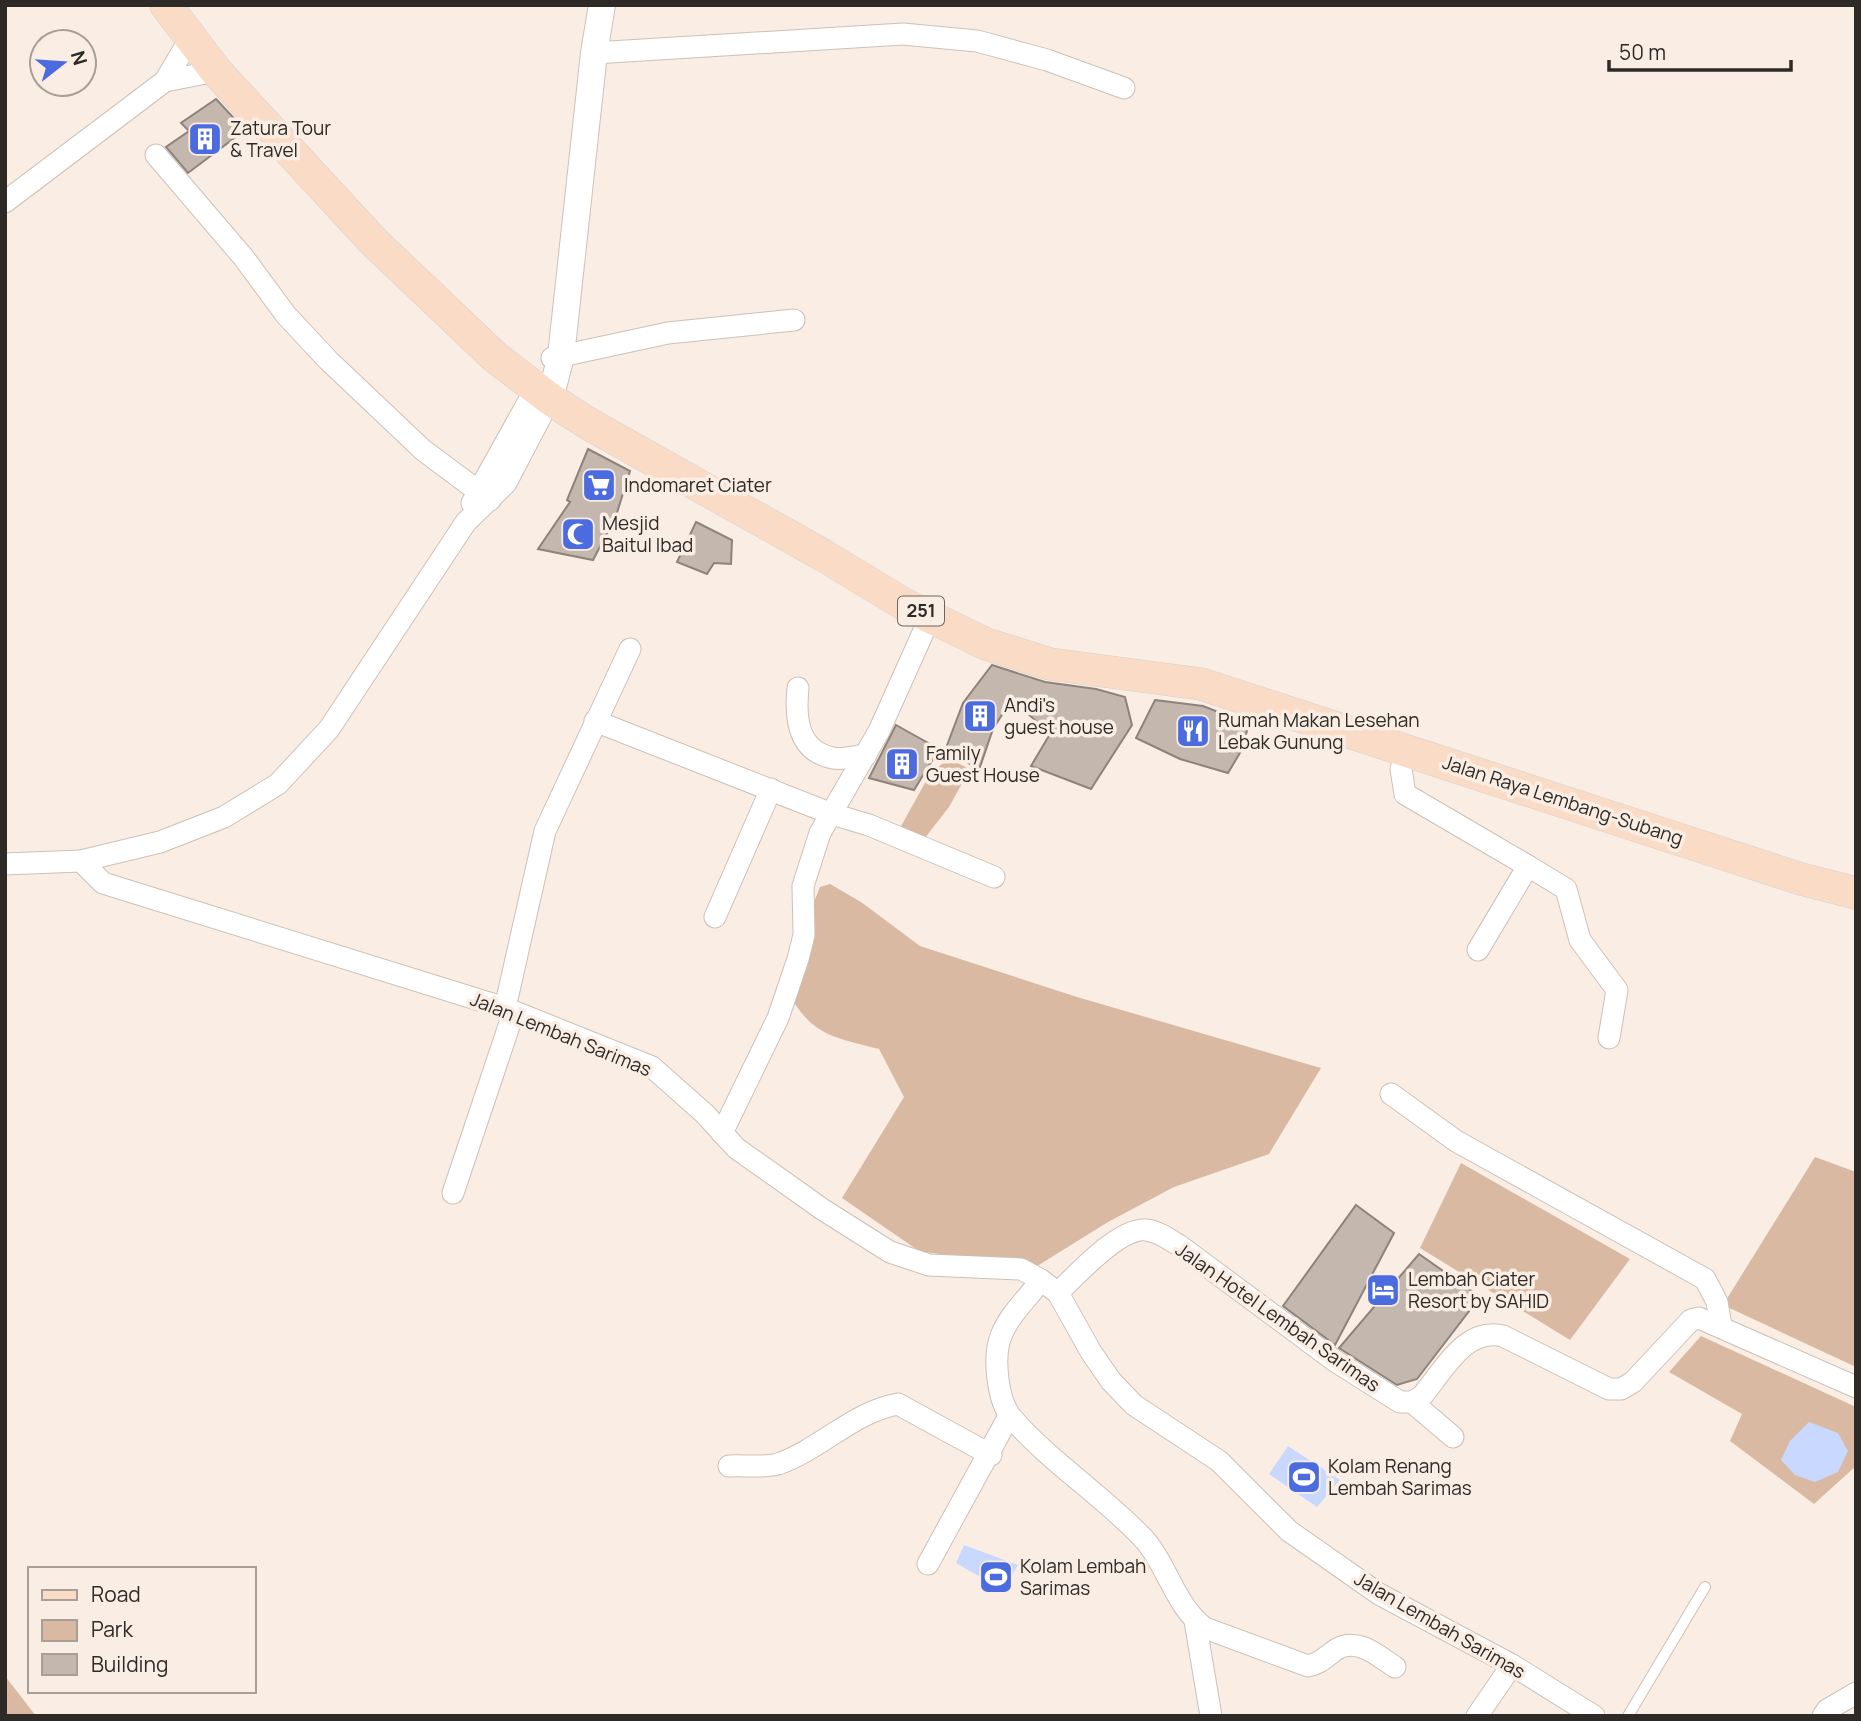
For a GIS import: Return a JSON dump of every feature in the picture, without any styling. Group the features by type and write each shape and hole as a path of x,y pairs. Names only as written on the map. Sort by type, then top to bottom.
{"main road":[{"name":"Jalan Raya Lembang-Subang","path":"166,5 216,71 373,241 495,357 543,394 902,603 986,644 1050,664 1201,684 1801,879 1856,893"}],"street":[{"path":"5,864 81,861 160,842 212,822 278,784 329,729 483,496 506,483 558,352 594,53 603,5"},
{"path":"594,53 903,34 976,41 1047,60 1124,88"},
{"path":"5,202 165,81 191,37"},
{"path":"165,81 216,71"},
{"path":"156,155 244,258 286,316 328,360 423,450 483,496"},
{"path":"558,352 668,333 794,320"},
{"path":"722,1133 778,1018 804,935 803,886 820,833 866,755 907,673 931,615"},
{"path":"453,1193 509,1011 545,831 630,649"},
{"path":"798,688 795,713 800,735 812,749 834,758 866,755"},
{"path":"596,721 832,814 869,825 993,877"},
{"path":"1407,749 1401,769 1405,794 1419,805 1566,888 1580,940 1618,990 1609,1038"},
{"path":"715,917 771,789"},
{"name":"Jalan Lembah Sarimas","path":"81,861 103,883 355,959 509,1011 652,1067 736,1148 794,1190 890,1252 929,1265 1021,1269 1050,1286 1098,1361 1134,1405 1219,1461 1289,1531 1380,1594 1512,1665 1594,1716"},
{"path":"1478,950 1528,866"},
{"path":"1391,1094 1457,1141 1705,1279 1717,1302 1721,1326"},
{"name":"Jalan Hotel Lembah Sarimas","path":"1050,1286 1119,1240 1142,1229 1153,1231 1180,1246 1335,1361 1400,1402 1412,1402"},
{"path":"1050,1286 1002,1333 996,1352 997,1375 1009,1416 1141,1536 1165,1568 1195,1621 1211,1716"},
{"path":"1453,1437 1412,1402 1422,1396 1468,1341 1489,1333 1503,1336 1609,1389 1622,1389 1633,1382 1691,1320 1708,1320 1856,1387"},
{"path":"729,1466 776,1465 836,1433 861,1416 898,1404 991,1455"},
{"path":"928,1564 991,1455 1009,1416"},
{"path":"1195,1621 1205,1628 1308,1666 1322,1663 1338,1649 1350,1646 1365,1647 1395,1667"},
{"path":"1477,1716 1512,1665"},
{"path":"1823,1716 1827,1710 1856,1692"}],"lane":[{"path":"1628,1716 1705,1587"}],"green space":[{"path":"949,759 970,769 949,807 921,843 900,828 931,772"},
{"path":"830,884 861,902 920,946 1077,997 1321,1068 1269,1154 1174,1187 1108,1222 1034,1268 919,1251 842,1198 904,1097 879,1049 820,1030 801,1012 782,982 820,887"},
{"path":"1815,1157 1856,1172 1856,1367 1723,1305"},
{"path":"1461,1163 1630,1259 1570,1340 1420,1248"},
{"path":"1701,1336 1856,1407 1856,1466 1814,1504 1730,1441 1742,1414 1669,1372"},
{"path":"5,1676 36,1716 5,1716"}],"water":[{"path":"1809,1422 1838,1433 1848,1451 1838,1472 1815,1482 1795,1475 1781,1460 1790,1441"},
{"name":"Kolam Renang Lembah Sarimas","path":"1288,1446 1340,1480 1317,1507 1269,1474"},
{"name":"Kolam Lembah Sarimas","path":"964,1545 1018,1565 1003,1590 956,1563"}],"building":[{"name":"Zatura Tour & Travel","path":"216,99 245,130 188,173 166,147 189,131 181,123"},
{"path":"588,449 630,471 616,516 593,560 538,549 570,502 567,500"},
{"path":"696,522 732,540 731,564 714,563 707,574 677,562"},
{"path":"992,665 1045,682 1096,689 1125,697 1132,725 1091,789 1031,766 1050,734 1012,699 993,729 979,770 946,748 963,703"},
{"name":"Rumah Makan Lesehan Lebak Gunung","path":"1155,700 1203,706 1249,724 1241,751 1228,773 1180,759 1136,738"},
{"name":"Family Guest House","path":"896,725 939,749 914,790 869,778"},
{"path":"1356,1205 1394,1233 1335,1345 1283,1306"},
{"path":"1419,1254 1483,1299 1470,1310 1417,1379 1397,1385 1339,1348"}],"place":[{"name":"Zatura Tour & Travel","path":"205,139"},
{"name":"Indomaret Ciater","path":"599,485"},
{"name":"Mesjid Baitul Ibad","path":"578,534"},
{"name":"Andi's guest house","path":"980,716"},
{"name":"Rumah Makan Lesehan Lebak Gunung","path":"1193,731"},
{"name":"Family Guest House","path":"902,764"},
{"name":"Lembah Ciater Resort by SAHID","path":"1383,1290"},
{"name":"Kolam Renang Lembah Sarimas","path":"1304,1477"},
{"name":"Kolam Lembah Sarimas","path":"996,1577"}]}
